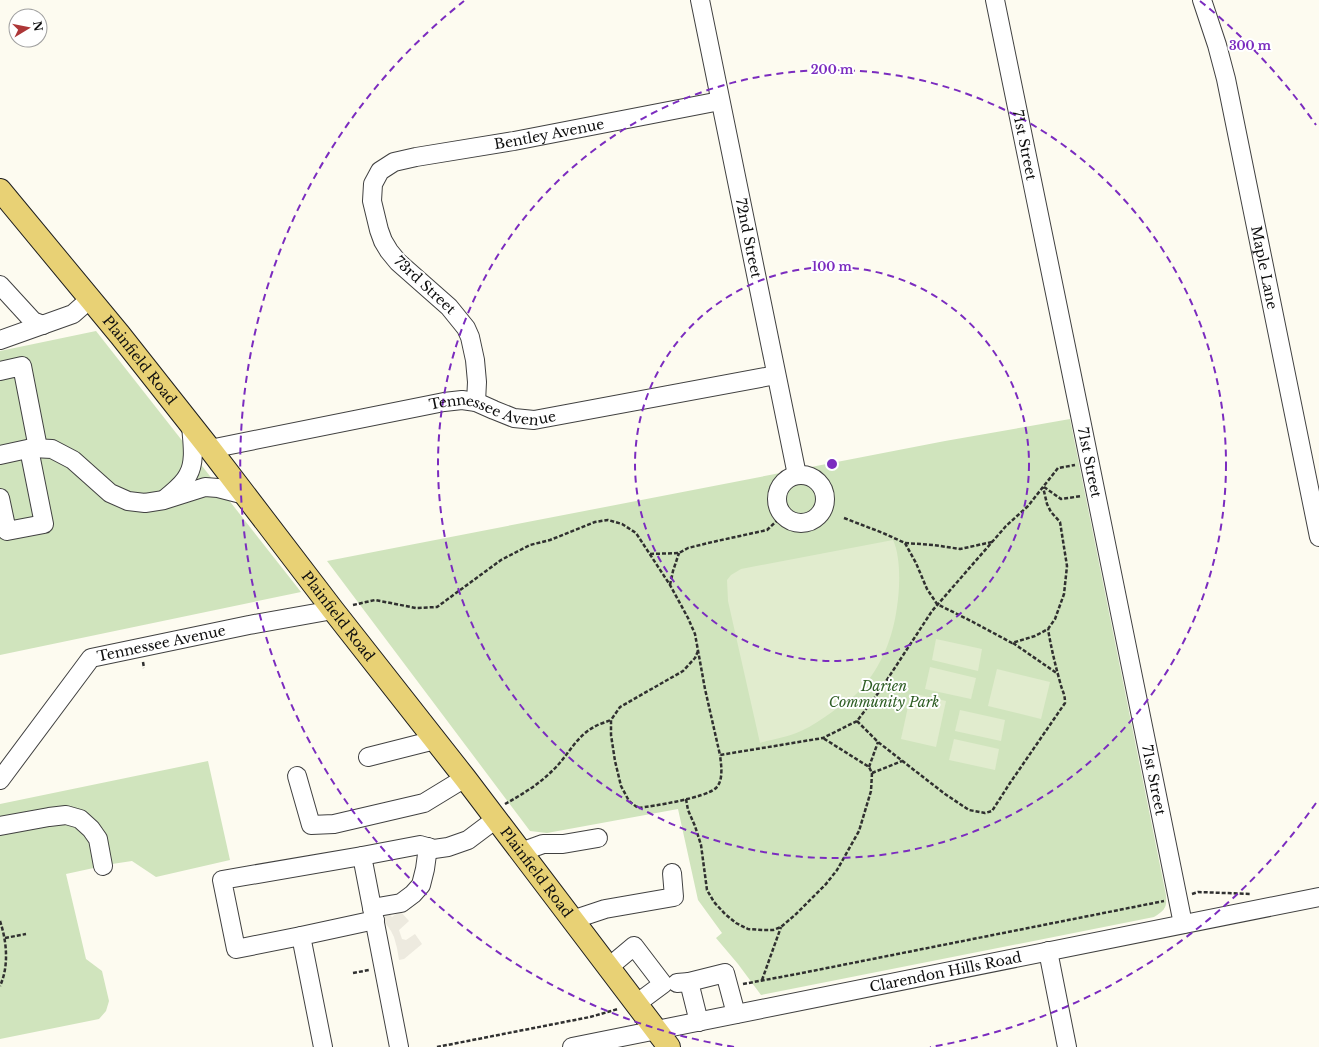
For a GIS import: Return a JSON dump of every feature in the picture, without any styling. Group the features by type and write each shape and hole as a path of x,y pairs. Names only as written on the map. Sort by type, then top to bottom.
{"main road":[{"name":"Plainfield Road","path":"0,190 90,299 245,495 343,608 435,740 465,778 501,812 521,852 609,967 628,1006 663,1039"}],"street":[{"name":"71st Street","path":"995,0 1183,924"},
{"name":"Maple Lane","path":"1202,0 1217,45 1226,79 1319,537"},
{"name":"72nd Street","path":"704,1 720,100 797,475"},
{"name":"Bentley Avenue","path":"380,171 394,162 416,157 514,141 720,100"},
{"name":"73rd Street","path":"380,171 373,184 372,200 383,241 398,262 449,307 466,328 470,337 475,360 477,382 476,402"},
{"path":"0,284 33,321 43,325"},
{"path":"0,340 73,314 90,299"},
{"path":"0,371 22,366 44,524 7,531 0,498"},
{"name":"Tennessee Avenue","path":"210,449 444,402 462,400 476,402 514,418 534,420 776,375"},
{"path":"164,500 180,486 188,475 193,461 191,425"},
{"path":"0,455 33,448 52,449 73,460 110,493 128,501 145,503 164,500 205,487 218,488 245,495"},
{"path":"797,475 805,475 818,482 823,488 825,495 823,510 813,521 797,523 789,520 783,515 777,499 779,491 789,478 797,475"},
{"name":"Tennessee Avenue","path":"0,780 91,658 249,625 343,608"},
{"path":"368,757 435,740"},
{"path":"297,776 311,825 334,824 424,803 465,778"},
{"path":"428,847 421,885 413,894 401,903 374,914 301,936 236,949 222,880 420,845 428,847 434,849 448,847 468,840 501,812"},
{"path":"0,826 66,815 80,819 91,829 98,839 103,866"},
{"path":"521,852 543,844 564,844 598,838"},
{"path":"362,856 400,1047"},
{"path":"572,920 605,909 674,897 672,873"},
{"name":"Clarendon Hills Road","path":"572,1047 663,1039 699,1022 1319,897"},
{"path":"301,936 323,1047"},
{"path":"609,967 634,946 663,984"},
{"path":"1048,951 1067,1047"},
{"path":"628,1006 663,984 689,982 725,973 736,1014"},
{"path":"689,982 699,1022"}],"path":[{"path":"720,754 823,738 857,721 879,692 938,604 1006,526 1028,506 1058,468 1079,464"},
{"path":"1043,486 1061,499 1085,496"},
{"path":"1012,643 1035,636 1048,629 1055,619 1064,594 1067,566 1060,522 1051,512 1047,504 1043,486"},
{"path":"650,554 679,553 688,548 767,530 783,515"},
{"path":"844,518 905,543 960,549 992,542"},
{"path":"343,608 375,600 416,608 437,607 501,560 530,545 550,540 595,522 608,520 622,524 636,533 650,554 670,585 695,634 705,689 720,754 722,772 717,787 707,794 658,806 638,808 629,802 621,786 614,761 611,720"},
{"path":"905,543 916,563 927,589 938,604 1012,643 1058,674"},
{"path":"670,585 679,553"},
{"path":"857,721 878,742 945,794 969,810 985,813 992,811 1065,703 1065,694 1051,651 1048,629"},
{"path":"501,812 552,772 573,745 587,732 594,727 611,720 620,708 664,681 684,671 695,658 698,650"},
{"path":"686,799 688,810 701,845 707,890 714,902 724,914 736,923 748,929 773,930 781,927 826,884 837,870 859,831 871,791 872,773 869,767 823,738"},
{"path":"869,767 878,742"},
{"path":"872,773 903,761"},
{"path":"729,986 1177,898 1198,892 1256,894"},
{"path":"0,921 5,938 6,951 5,967 0,986"},
{"path":"762,980 781,927"},
{"path":"5,938 26,934"},
{"path":"353,973 371,969"},
{"path":"437,1047 590,1017 628,1006"}],"green space":[{"path":"96,331 301,592 0,655 0,351"},
{"name":"Darien Community Park","path":"1070,419 1166,895 1166,906 1154,917 761,995 716,938 722,933 698,900 678,809 547,833 530,831 327,561 945,441"},
{"path":"893,540 896,547 899,564 899,591 897,607 893,629 881,661 875,671 861,689 843,704 817,722 796,733 760,743 728,601 727,580 731,575 741,569"},
{"path":"936,639 982,649 978,671 932,660"},
{"path":"930,667 976,678 971,699 925,689"},
{"path":"997,669 1050,682 1041,719 988,706"},
{"path":"911,693 946,701 936,747 901,739"},
{"path":"960,710 1005,720 1001,741 955,731"},
{"path":"954,739 999,749 995,770 949,760"},
{"path":"208,761 230,860 156,877 132,861 66,874 86,959 102,971 109,1001 106,1011 99,1019 0,1039 0,804"}],"shaded area":[{"path":"386,910 392,917 400,911 409,921 399,930 402,939 406,940 415,934 422,944 404,959 399,960 394,937 382,918 384,911"}]}
